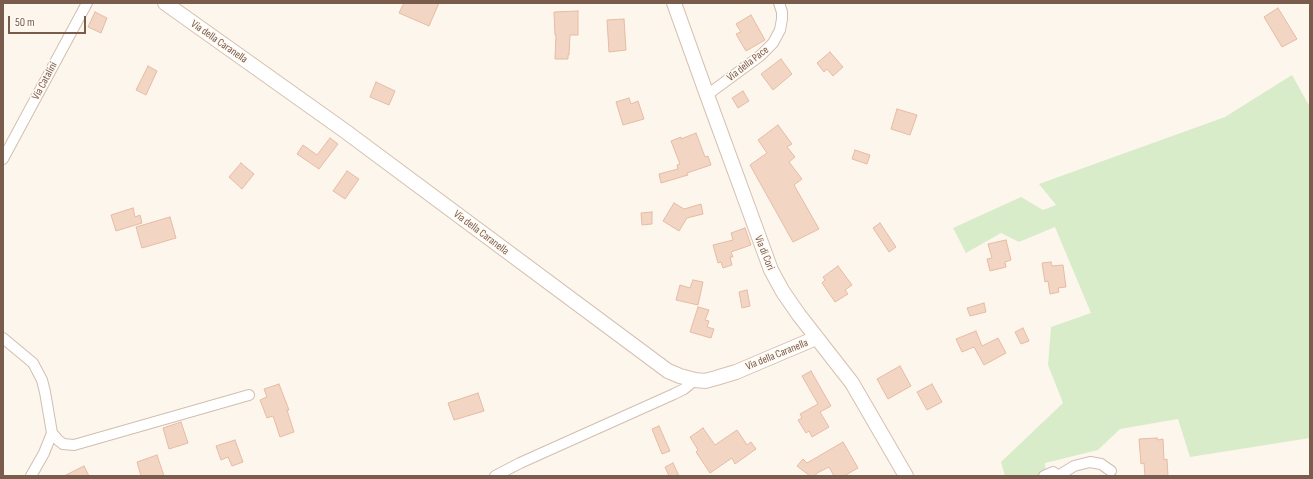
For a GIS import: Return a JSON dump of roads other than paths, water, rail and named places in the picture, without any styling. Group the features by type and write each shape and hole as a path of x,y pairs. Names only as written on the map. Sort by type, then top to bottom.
{"main road":[{"name":"Via della Caranella","path":"165,3 354,138 658,364 676,375 695,380 722,377 816,338"},
{"name":"Via di Cori","path":"674,3 706,95 771,270 790,303 852,383 906,476"}],"street":[{"name":"Via Catalini","path":"3,159 87,3"},
{"name":"Via della Pace","path":"706,95 760,56 774,43 780,30 782,19 782,12 779,3"},
{"path":"3,338 28,358 38,370 44,386 52,433 46,450 31,476"},
{"path":"495,476 520,463 674,394 684,389 695,380"},
{"path":"52,433 63,444 74,445 249,395"},
{"path":"1044,476 1053,472 1058,476 1074,466 1090,462 1101,464 1111,471"}]}
